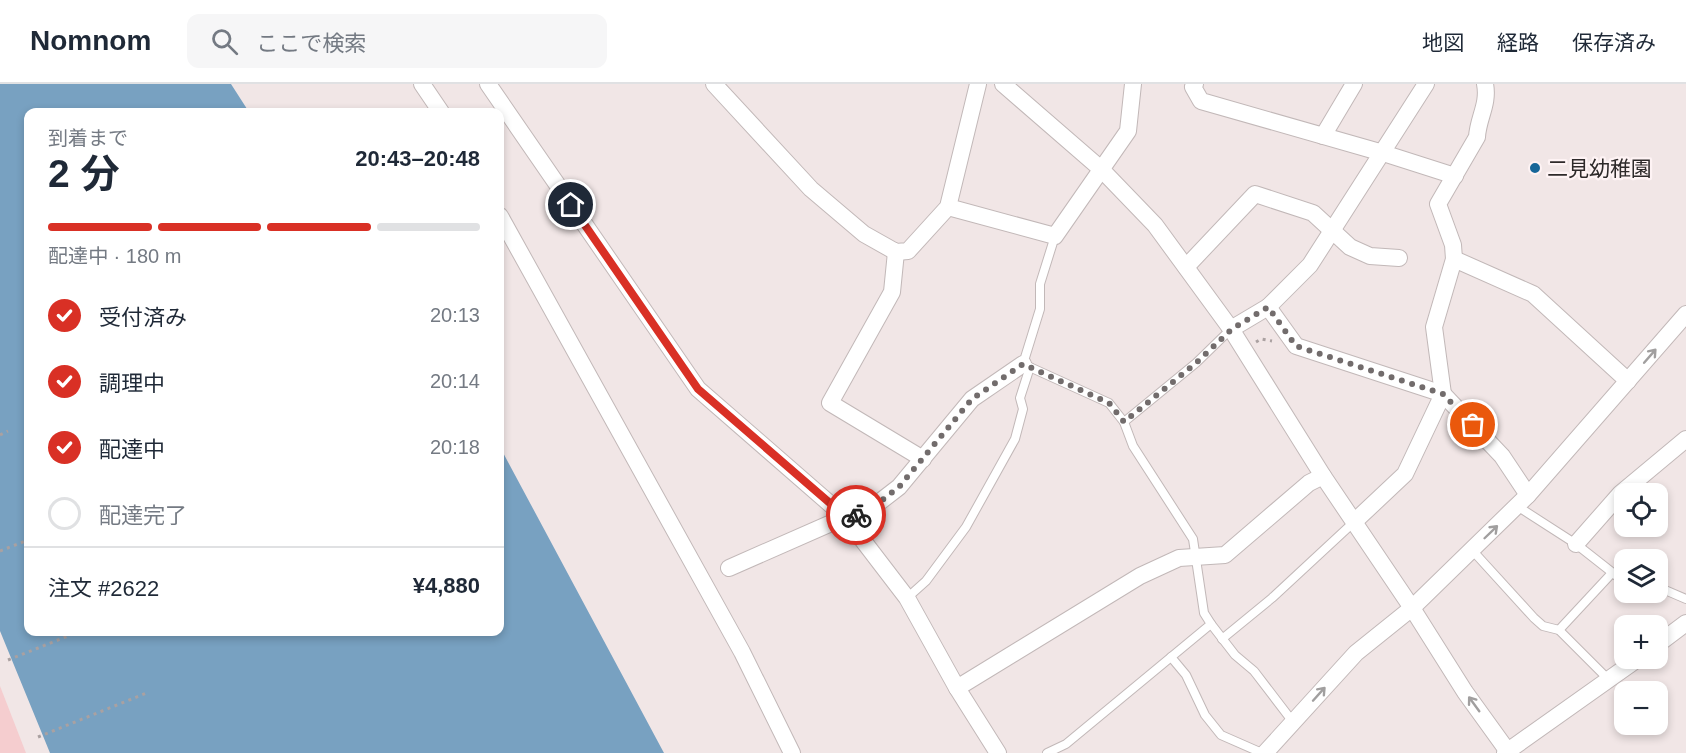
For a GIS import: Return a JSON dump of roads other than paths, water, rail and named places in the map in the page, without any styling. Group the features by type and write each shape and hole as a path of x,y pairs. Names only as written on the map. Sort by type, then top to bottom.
{"street":[{"path":"422,84 438,108"},
{"path":"488,84 698,389 846,517 908,598 957,688 998,753"},
{"path":"714,84 811,189 864,234 896,252 908,251 948,207 978,84"},
{"path":"1003,84 1101,169 1155,225 1232,329 1323,476 1507,752 1624,669"},
{"path":"948,207 1055,236 1128,131 1133,84"},
{"path":"1195,84 1193,87 1201,101 1455,176"},
{"path":"1323,136 1354,84"},
{"path":"1232,329 1268,307 1310,265 1426,84"},
{"path":"1354,522 1405,474 1443,394 1434,327 1454,259 1453,245 1438,204 1478,137 1487,96 1485,84"},
{"path":"1186,267 1255,194 1313,213 1350,247 1370,256 1399,258"},
{"path":"504,223 742,652 792,753"},
{"path":"896,252 892,292 830,403 923,459"},
{"path":"1454,259 1533,294 1628,381"},
{"path":"1268,307 1296,346 1443,394 1502,456 1522,501"},
{"path":"1264,753 1356,653 1412,608 1522,501 1686,314"},
{"path":"729,568 846,517 864,514 899,487 972,399 1027,365"},
{"path":"1575,544 1620,494 1686,439"},
{"path":"957,688 1140,576 1179,558 1225,555 1309,483 1323,476"},
{"path":"1668,636 1686,623"}],"lane":[{"path":"908,598 926,581 966,527 1015,439 1023,409 1020,398 1040,309 1040,284 1055,236"},
{"path":"1124,422 1196,363 1232,329"},
{"path":"1027,365 1109,403 1124,422 1133,446 1193,538 1204,613 1235,656 1254,670 1293,722"},
{"path":"1522,501 1612,573 1559,630"},
{"path":"1222,639 1272,598 1354,522"},
{"path":"1472,550 1534,618 1543,626 1559,630 1609,681"},
{"path":"1668,591 1686,598"},
{"path":"1047,753 1066,744 1211,624"},
{"path":"1171,657 1186,675 1206,715 1221,735 1264,753"}],"water":[{"path":"0,84 231,84 246,108 24,108 24,636 504,636 504,454 664,753 50,753 0,631"}],"place":[{"name":"二見幼稚園","path":"1535,168"}]}
